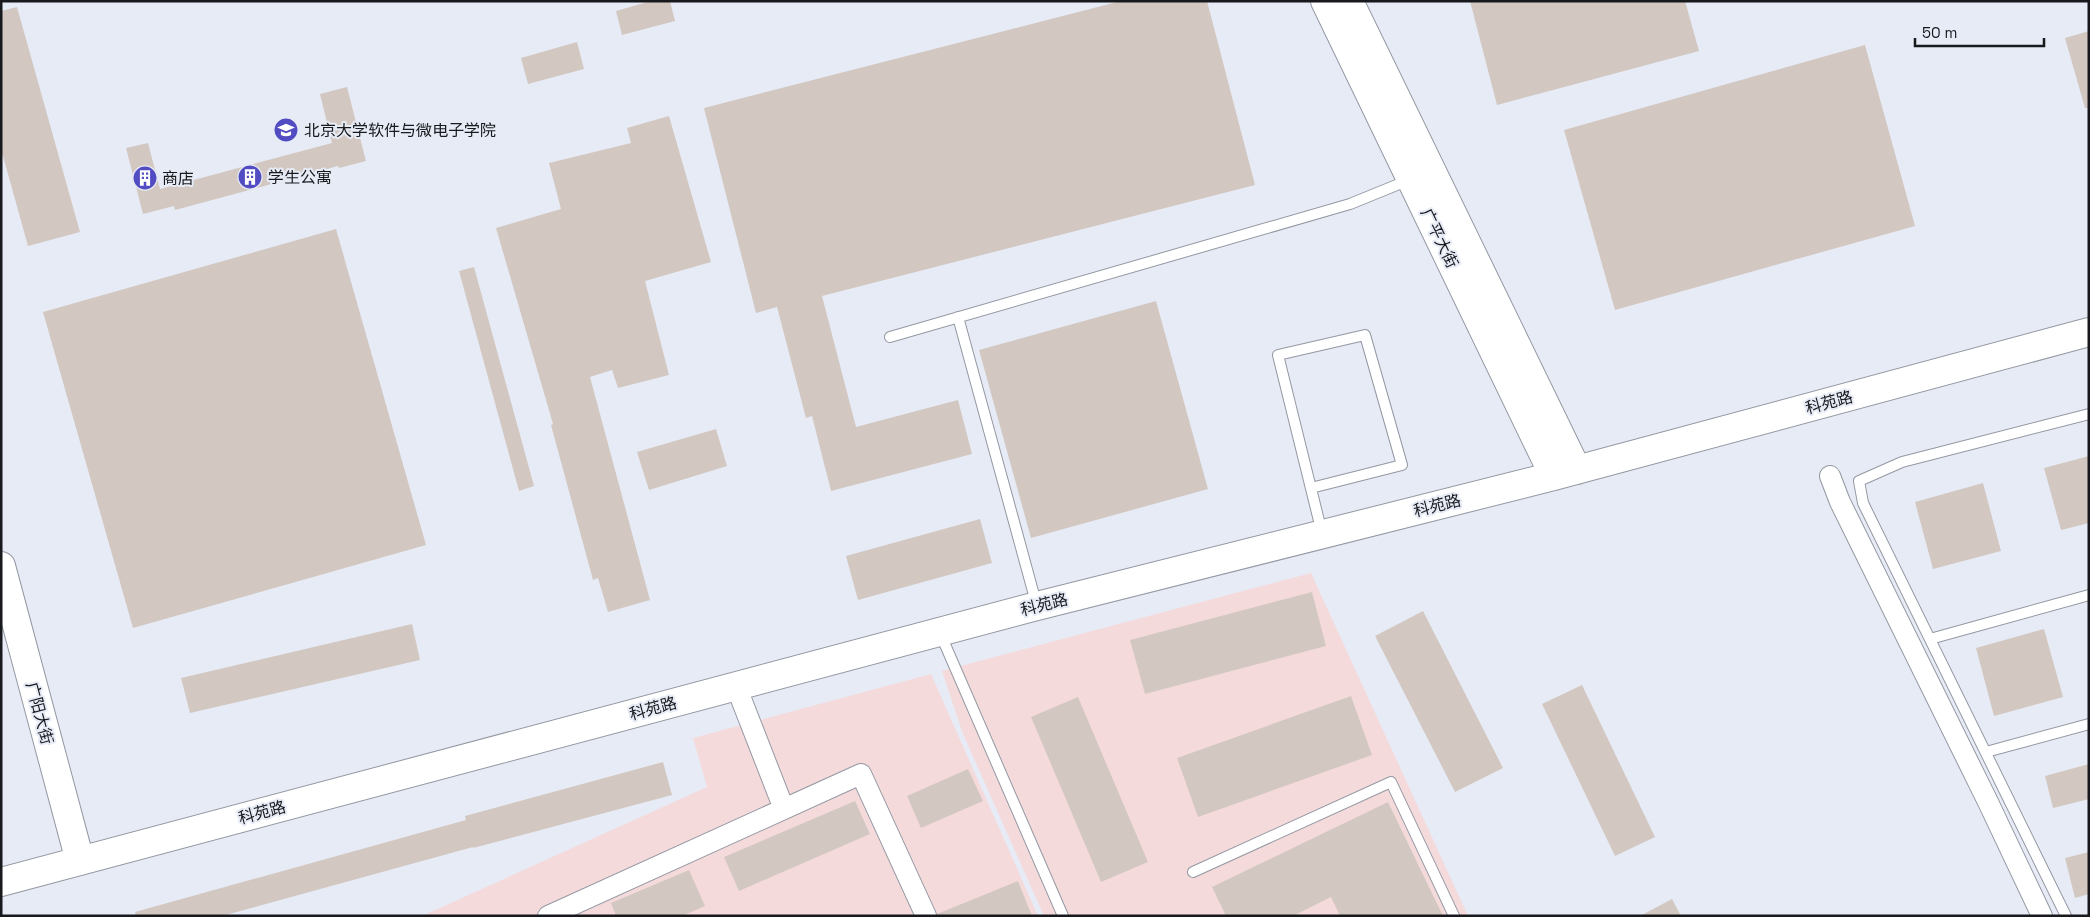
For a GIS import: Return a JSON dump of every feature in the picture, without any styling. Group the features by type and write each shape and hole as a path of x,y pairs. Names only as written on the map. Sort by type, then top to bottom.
{"street":[{"name":"广平大街","path":"1325,1 1420,174 1565,473"},
{"name":"广平大街","path":"1349,1 1420,174"},
{"name":"科苑路","path":"1,882 1037,606 1565,473 2089,332"},
{"path":"1830,476 1840,502 2042,916"},
{"name":"广阳大街","path":"1,566 80,861"},
{"path":"736,686 784,809"},
{"path":"548,916 861,774 926,916"}],"lane":[{"path":"890,337 1350,204 1420,174"},
{"path":"958,317 1037,606"},
{"path":"1311,488 1402,465 1365,335 1278,355 1322,534"},
{"path":"2066,916 1863,503 1858,481 1902,462 2089,414"},
{"path":"1930,639 2089,595"},
{"path":"940,632 1063,916"},
{"path":"1986,752 2089,724"},
{"path":"1193,872 1391,782 1454,916"}],"shaded area":[{"path":"1311,573 1468,916 1044,916 963,734 942,671"},
{"path":"931,674 1038,916 422,916 707,787 693,738"}],"building":[{"path":"651,1 670,1 675,21 622,35 616,11"},
{"path":"1121,1 1207,1 1255,185 822,296 856,427 958,400 972,454 831,491 812,416 806,418 777,307 756,313 704,108"},
{"path":"1470,1 1685,1 1699,51 1497,105"},
{"path":"17,7 80,232 28,246 1,149 1,11"},
{"path":"2089,31 2089,108 2085,108 2065,38"},
{"path":"577,42 584,69 528,84 521,58"},
{"path":"1865,45 1915,226 1615,310 1564,130"},
{"path":"347,87 366,161 339,168 338,166 175,210 174,206 143,214 126,148 148,143 160,189 332,143 320,94"},
{"path":"669,116 711,262 645,281 669,375 618,388 612,370 590,377 650,600 608,612 598,578 593,580 551,425 553,424 496,228 561,209 549,163 631,143 627,128"},
{"path":"336,229 426,545 133,628 43,312"},
{"path":"474,267 534,486 519,491 459,271"},
{"path":"1156,301 1208,489 1031,538 979,350"},
{"path":"716,429 727,466 649,490 637,452"},
{"path":"2089,456 2089,523 2061,530 2044,468"},
{"path":"1983,483 2001,551 1933,569 1915,502"},
{"path":"980,519 992,563 858,600 846,556"},
{"path":"1312,592 1326,646 1145,694 1130,640"},
{"path":"1423,611 1503,768 1455,792 1375,636"},
{"path":"412,624 420,660 190,713 181,678"},
{"path":"2044,629 2063,697 1994,716 1976,648"},
{"path":"1582,685 1655,837 1615,856 1542,704"},
{"path":"1351,696 1372,755 1198,817 1177,758"},
{"path":"1078,697 1148,862 1101,882 1031,717"},
{"path":"663,762 672,795 222,916 136,916 135,912 466,820 465,816"},
{"path":"2089,764 2089,799 2053,808 2045,776"},
{"path":"968,769 983,801 921,828 907,796"},
{"path":"855,801 870,834 739,891 724,857"},
{"path":"1388,802 1443,916 1340,916 1331,897 1293,916 1226,916 1212,887"},
{"path":"2089,852 2089,894 2075,898 2065,858"},
{"path":"689,870 705,906 682,916 616,916 611,903"},
{"path":"1018,881 1032,916 938,916 937,914"},
{"path":"1672,899 1681,916 1640,916"}],"place":[{"name":"北京大学软件与微电子学院","path":"286,130"},
{"name":"学生公寓","path":"250,177"},
{"name":"商店","path":"145,178"}]}
